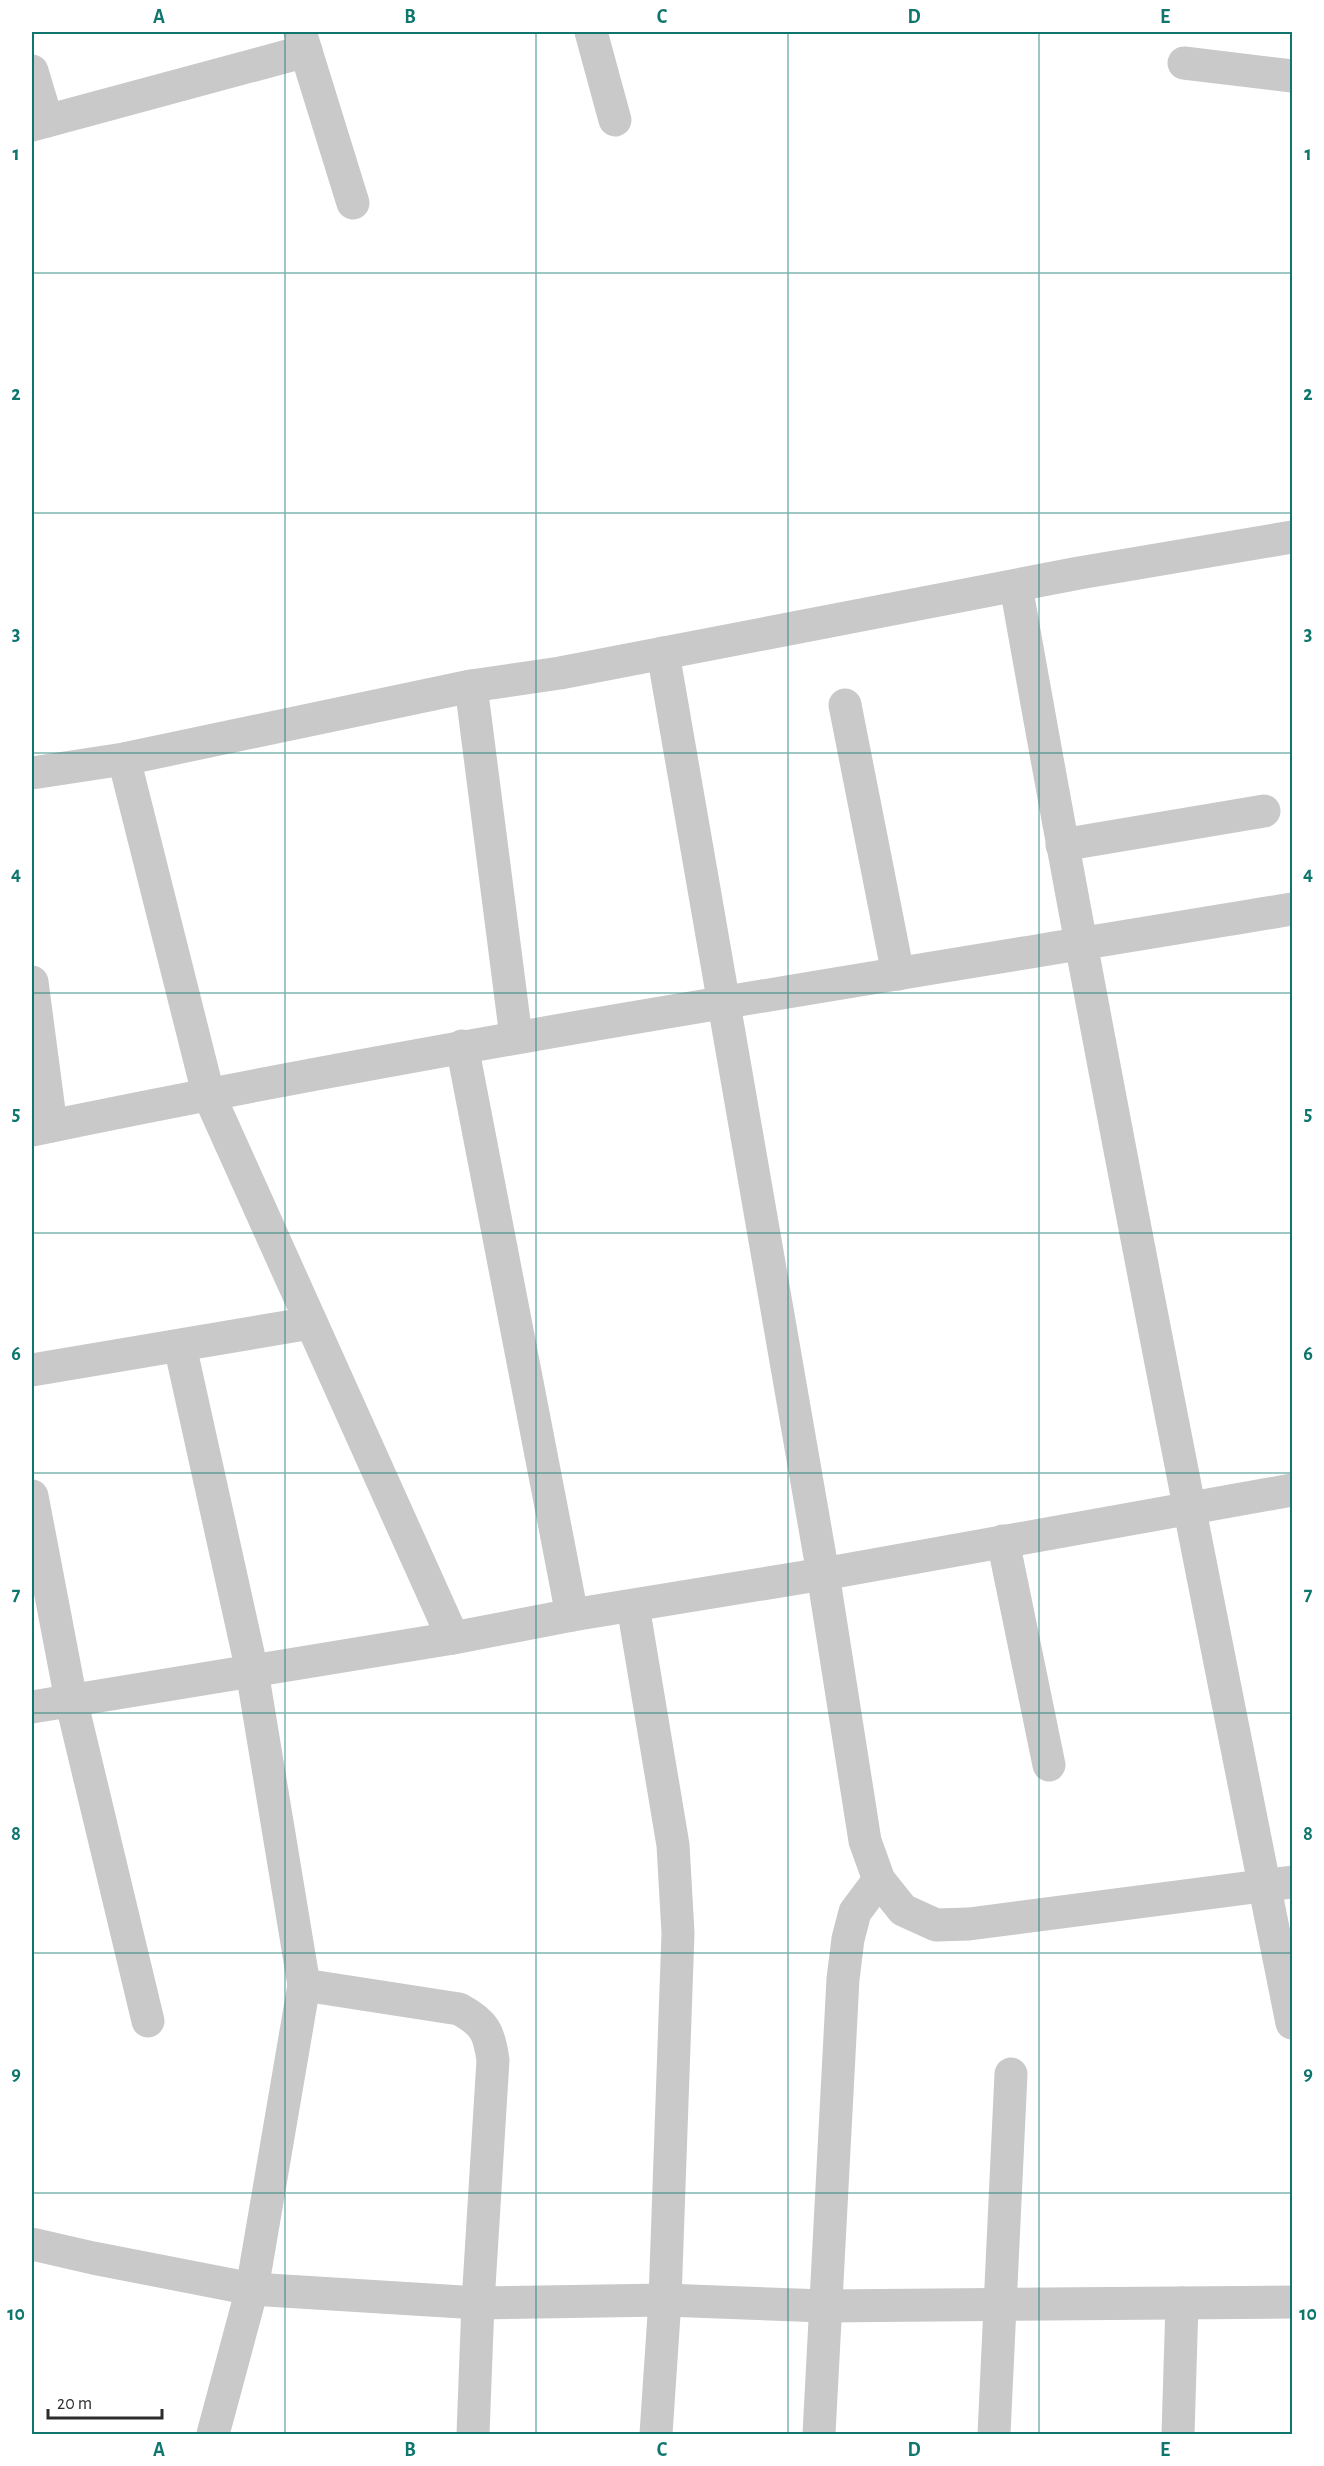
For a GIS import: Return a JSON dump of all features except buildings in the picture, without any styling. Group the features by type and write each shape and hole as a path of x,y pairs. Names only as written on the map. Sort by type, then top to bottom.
{"street":[{"path":"591,32 615,120"},
{"path":"32,71 39,123 303,41 352,203"},
{"path":"1184,63 1293,76"},
{"path":"32,773 124,759 471,686 560,673 1016,586 1293,537"},
{"path":"1016,586 1080,944 1189,1508 1279,1885 1293,2023"},
{"path":"663,653 823,1574 865,1841 879,1880 903,1910 936,1925 981,1923 1279,1885"},
{"path":"471,686 516,1037"},
{"path":"845,705 898,974"},
{"path":"124,759 208,1093 453,1638"},
{"path":"1062,845 1264,811"},
{"path":"32,982 41,1128 208,1093 462,1046 1293,909"},
{"path":"462,1046 572,1615"},
{"path":"32,1370 311,1323"},
{"path":"180,1346 252,1671 304,1985 252,2289 213,2434"},
{"path":"32,1707 453,1638 572,1615 823,1574 1293,1490"},
{"path":"32,1496 71,1700 147,2021"},
{"path":"1003,1541 1048,1765"},
{"path":"633,1606 673,1845 678,1933 665,2300 656,2434"},
{"path":"819,2434 843,1979 848,1939 855,1912 879,1880"},
{"path":"304,1985 459,2009 479,2020 490,2039 493,2060 478,2302 473,2434"},
{"path":"994,2434 1011,2074"},
{"path":"32,2244 252,2289 478,2302 665,2300 824,2306 1293,2302"},
{"path":"1178,2434 1182,2303"}]}
